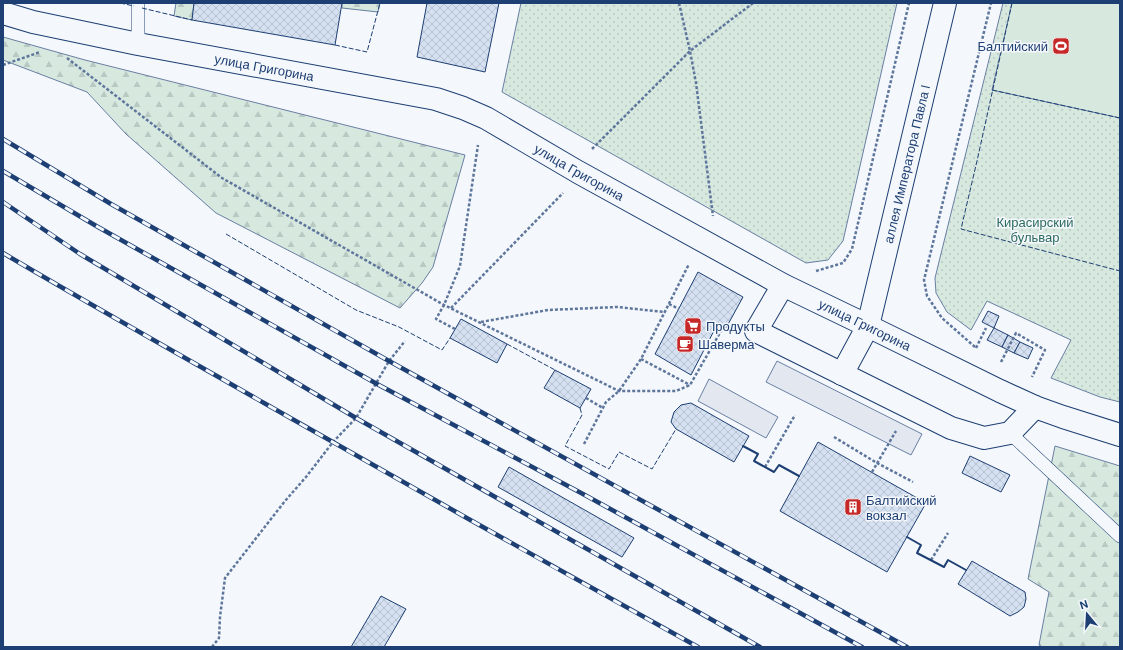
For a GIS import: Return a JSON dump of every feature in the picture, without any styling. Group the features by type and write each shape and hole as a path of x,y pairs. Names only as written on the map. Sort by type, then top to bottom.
{"street":[{"name":"аллея Императора Павла I","path":"842,374 868,326 945,3"},
{"name":"улица Григорина","path":"3,13 33,22 138,44 436,99 463,108 486,118 578,172 783,285 1035,407 1120,435"},
{"path":"783,285 756,331 951,428 984,438 1010,433 1035,407"}],"lane":[{"path":"138,3 138,44"},
{"path":"1010,433 1120,536"}],"path":[{"path":"584,444 606,402 620,391 641,360 691,261 714,221 696,83 679,3"},
{"path":"451,308 567,189 592,149 690,51 753,3"},
{"path":"815,271 843,263 852,249 909,3"},
{"path":"981,351 942,318 927,296 924,280 991,3"},
{"path":"3,65 46,50"},
{"path":"66,57 222,178 444,305 620,391 676,391 690,385 721,331 715,328"},
{"path":"455,329 436,319 444,305 460,266 479,141"},
{"path":"586,146 592,149"},
{"path":"669,304 679,309"},
{"path":"480,322 548,310 617,307 665,312"},
{"path":"976,348 986,328"},
{"path":"1001,362 1016,334 1045,350 1032,378 1026,375"},
{"path":"212,647 219,638 225,578 333,442 356,418 389,361 405,341"},
{"path":"995,358 1007,365"},
{"path":"641,360 690,385"},
{"path":"586,398 603,408"},
{"path":"765,467 795,415"},
{"path":"834,437 877,463 913,482"},
{"path":"872,472 888,444"},
{"path":"931,560 948,534"}],"green space":[{"path":"176,3 194,3 192,20 174,16"},
{"path":"342,3 380,3 378,12 342,8"},
{"path":"521,3 897,3 843,241 828,260 806,263 502,92"},
{"name":"Кирасирский бульвар","path":"1003,3 1120,3 1120,402 1100,397 1051,378 1071,340 987,301 971,330 947,312 936,293 935,278"},
{"name":"Балтийский","path":"1012,3 1120,3 1120,118 992,90"},
{"path":"3,37 85,60 465,155 433,267 422,283 400,308 216,213 126,134 87,92 3,60"},
{"path":"1055,446 1120,466 1120,647 1042,647 1039,645 1049,592 1028,579"}],"shaded area":[{"path":"777,361 922,434 911,455 766,382"},
{"path":"709,379 778,417 766,438 698,401"}],"building":[{"path":"194,3 342,3 335,45 192,20"},
{"path":"427,3 499,3 485,72 417,57"},
{"name":"Продукты","path":"698,272 743,297 726,328 718,323 691,375 655,354"},
{"path":"988,311 999,316 994,328 982,322"},
{"path":"461,319 507,344 497,363 450,338"},
{"path":"994,328 1008,335 1002,347 987,340"},
{"path":"1008,335 1020,342 1014,353 1002,347"},
{"path":"1020,342 1033,348 1028,359 1014,353"},
{"path":"555,370 591,389 580,408 544,388"},
{"path":"691,403 749,436 734,462 676,429 671,422 674,412 681,405"},
{"name":"Балтийский вокзал","path":"818,442 926,503 887,572 780,511"},
{"path":"970,456 1010,475 1001,492 962,473"},
{"path":"509,467 634,538 622,557 498,487"},
{"path":"972,561 1025,592 1026,599 1024,607 1010,616 958,584"},
{"path":"381,596 406,609 384,647 351,647"}],"railway":[{"path":"3,139 111,204 389,361 907,647"},
{"path":"3,171 98,227 377,384 583,494 862,647"},
{"path":"3,202 80,254 356,418 760,647"},
{"path":"3,253 100,310 698,647"}],"fence":[{"path":"120,3 134,6"},
{"path":"335,45 367,52 380,3"},
{"path":"1012,3 961,229 1120,271"},
{"path":"142,8 192,20"},
{"path":"992,90 1120,118"},
{"path":"226,234 356,310 399,327 442,350 450,338"},
{"path":"507,344 555,370"},
{"path":"580,408 582,415 565,446 609,469 619,452 652,469 676,429"}],"wall":[{"path":"743,446 758,454 754,461 774,472 779,465 799,476"},
{"path":"907,537 921,545 917,553 944,567 948,560 966,570"}],"place":[{"name":"Балтийский","path":"1061,46"},
{"name":"Продукты","path":"693,326"},
{"name":"Шаверма","path":"685,344"},
{"name":"Балтийский вокзал","path":"853,507"}]}
